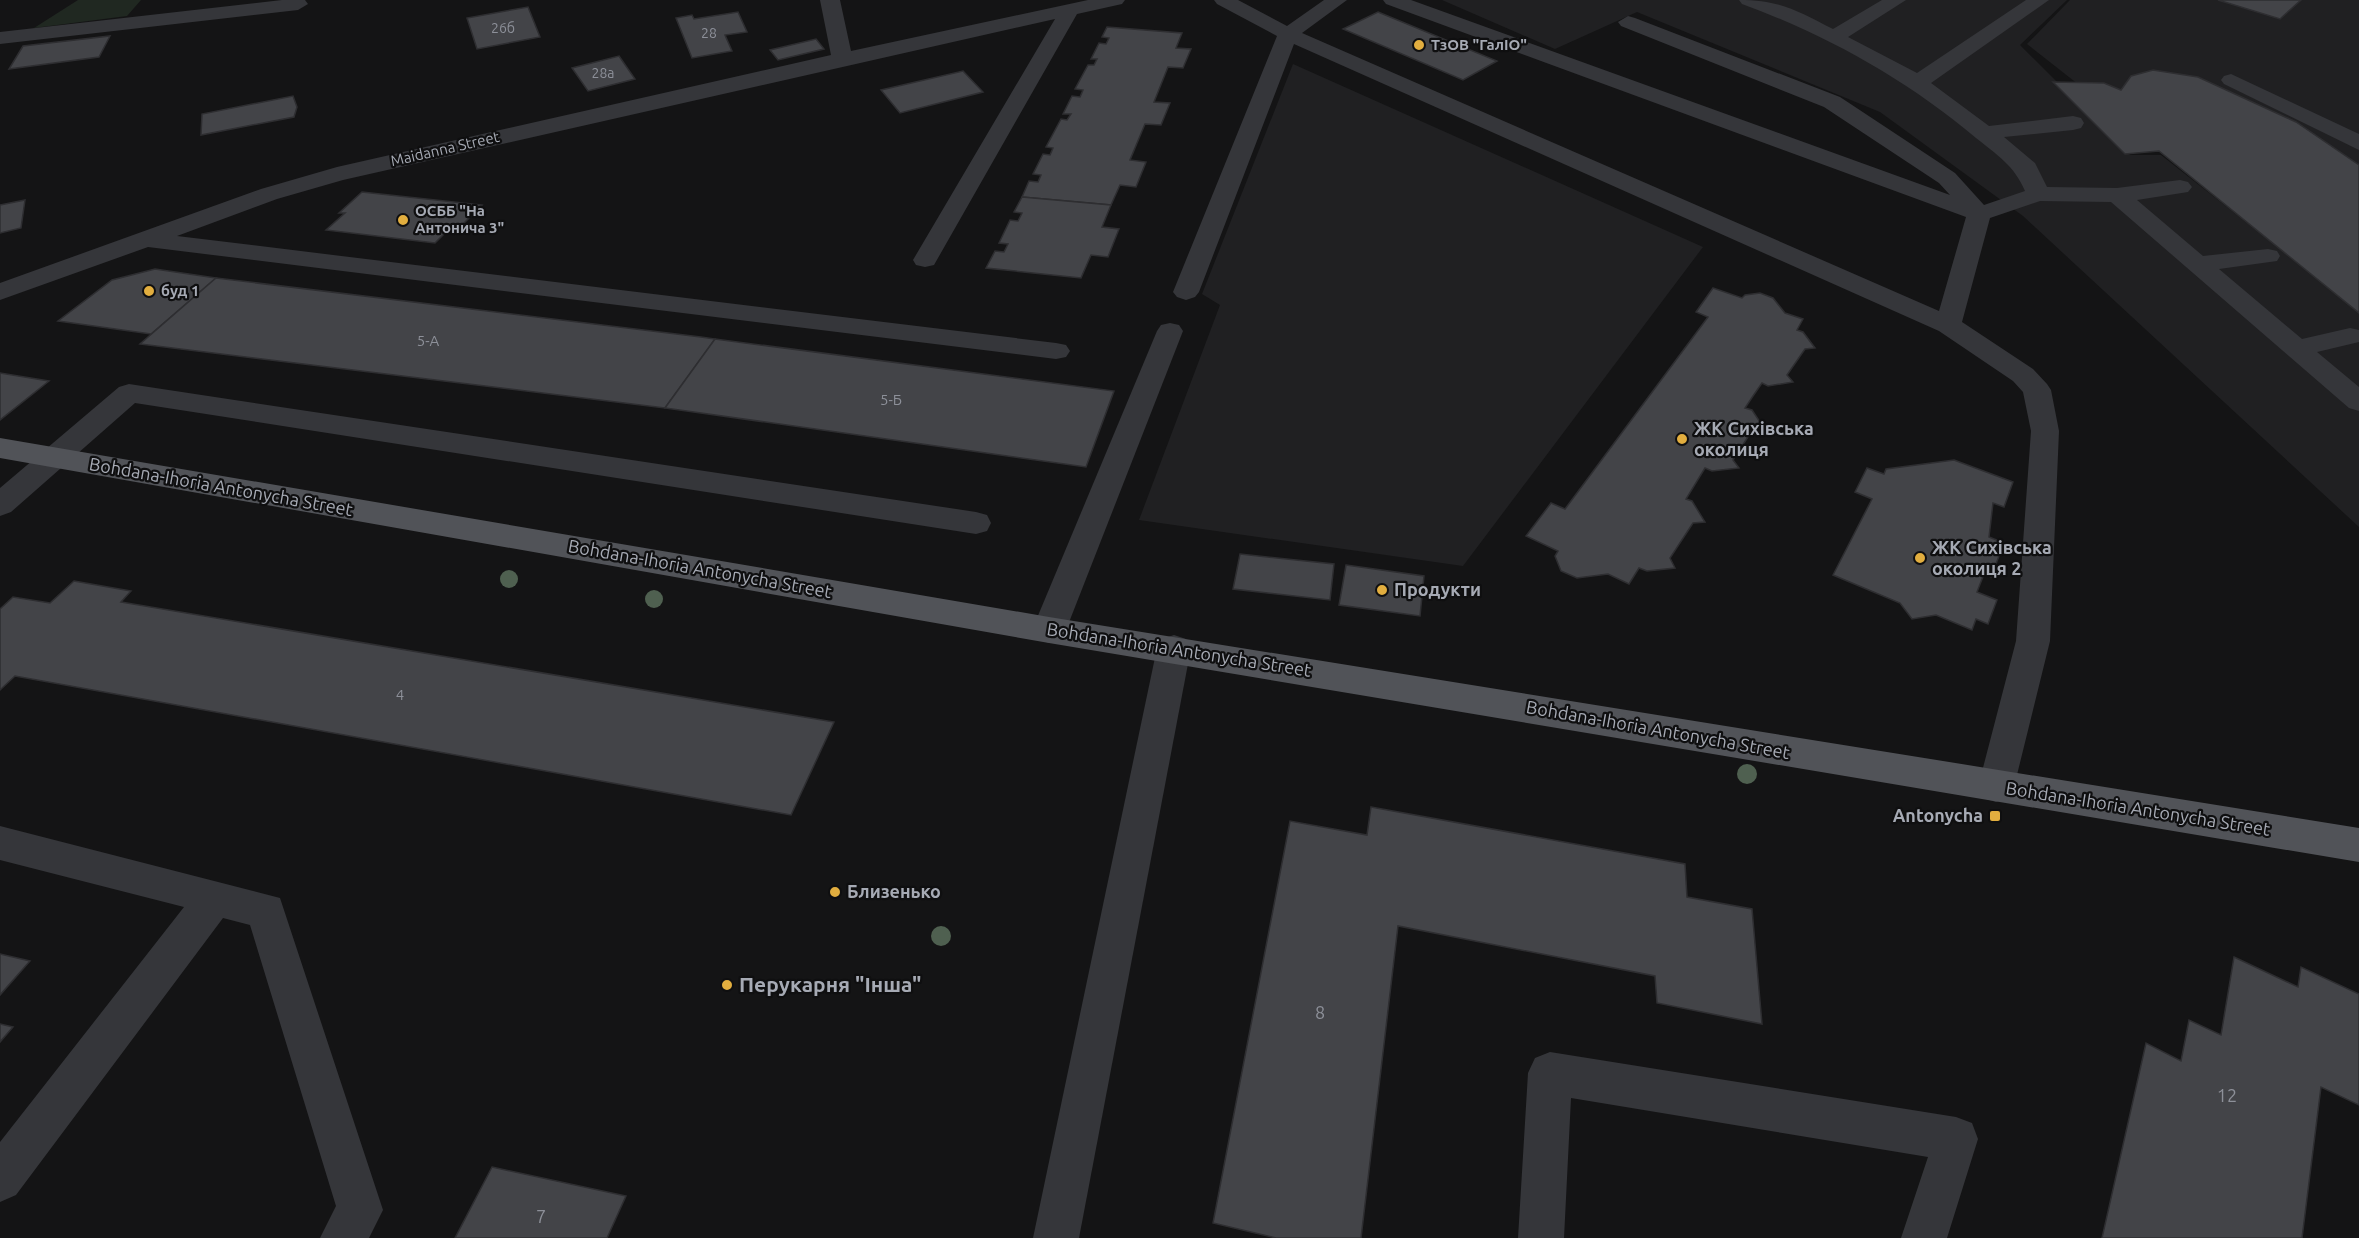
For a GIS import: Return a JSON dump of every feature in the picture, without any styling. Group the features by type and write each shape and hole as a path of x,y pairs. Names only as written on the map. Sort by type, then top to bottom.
{"main road":[{"name":"Bohdana-Ihoria Antonycha Street","path":"0,448 1049,630 1174,648 1996,787 2359,845"}],"street":[{"path":"830,0 842,59"},
{"name":"Maidanna Street","path":"0,292 269,194 337,174 842,59 1115,0"},
{"path":"1224,0 1288,34 1948,325 2023,375 2037,390 2045,431 2033,641 1996,787"},
{"path":"1186,292 1288,34 1337,0"},
{"path":"1393,0 1979,214 2038,194 2117,195 2180,187"},
{"path":"1750,0 1788,14 1917,83 2027,168 2038,194"},
{"path":"1833,38 1896,0"},
{"path":"1917,83 2039,0"},
{"path":"0,38 298,4"},
{"path":"925,260 1070,10"},
{"path":"1628,22 1832,102 1947,178 1979,214"},
{"path":"2231,80 2359,143"},
{"path":"1984,133 2073,123"},
{"path":"2117,195 2359,402"},
{"path":"1948,325 1979,214"},
{"path":"144,239 1056,351"},
{"path":"2198,264 2268,256"},
{"path":"1049,630 1170,331"},
{"path":"2296,348 2350,336"},
{"path":"0,505 129,393 976,523"},
{"path":"1056,1238 1174,648"},
{"path":"0,843 266,911 360,1210 343,1238"},
{"path":"0,1179 215,898"},
{"path":"1541,1238 1550,1073 1956,1139 1924,1238"}],"shaded area":[{"path":"78,0 141,0 127,16 34,28"},
{"path":"1442,0 2067,0 2020,45 2130,155 2161,155 2359,311 2359,527 2023,216 1880,112 1637,12 1555,49"},
{"path":"2070,0 2359,0 2359,305 2027,44"},
{"path":"1293,64 1703,247 1463,566 1139,520 1220,305 1202,294"}],"building":[{"path":"2218,0 2301,0 2280,19"},
{"path":"528,7 540,37 477,49 467,18"},
{"path":"738,12 747,32 725,35 732,51 692,58 676,18 692,15 694,19"},
{"name":"ТзОВ \"ГалІО\"","path":"1378,12 1497,61 1463,80 1343,29"},
{"path":"1107,27 1182,33 1176,48 1191,49 1183,68 1168,67 1154,102 1170,103 1161,125 1145,124 1130,160 1146,162 1136,187 1120,185 1111,205 1022,197 1029,181 1038,182 1041,175 1033,174 1043,154 1050,155 1053,148 1046,147 1061,119 1067,120 1071,114 1063,114 1072,96 1080,97 1083,90 1075,89 1088,65 1094,65 1097,59 1091,59 1099,43 1106,44 1109,38 1102,37"},
{"path":"110,36 99,57 9,69 23,46"},
{"path":"816,39 824,49 778,60 770,50"},
{"path":"619,56 635,79 588,91 572,68"},
{"path":"2153,70 2198,77 2296,122 2359,165 2359,313 2159,151 2125,154 2053,82 2104,83 2121,90 2131,76"},
{"path":"963,71 983,92 900,113 881,90"},
{"path":"293,96 297,107 294,117 201,135 202,114"},
{"name":"ОСББ \"На Антонича 3\"","path":"362,192 482,205 460,227 452,226 435,243 326,230 345,213 339,213"},
{"path":"1022,197 1111,205 1102,227 1119,229 1108,257 1091,255 1081,278 986,268 995,251 1004,252 1008,244 999,243 1010,220 1018,221 1022,213 1014,212"},
{"path":"25,200 21,228 0,233 0,205"},
{"name":"буд 1","path":"155,269 216,278 151,334 58,321 112,280"},
{"path":"216,278 715,339 665,408 140,344"},
{"name":"ЖК Сихівська околиця","path":"1713,288 1742,298 1745,295 1760,293 1773,298 1785,313 1803,319 1797,330 1803,332 1815,348 1805,349 1787,375 1793,382 1768,386 1762,383 1745,408 1752,410 1764,428 1753,429 1733,460 1739,468 1712,471 1705,468 1686,499 1692,501 1705,522 1693,523 1670,558 1675,568 1647,571 1639,568 1629,584 1608,574 1577,578 1561,571 1555,556 1558,551 1526,536 1551,503 1565,509 1708,317 1696,312"},
{"path":"715,339 1114,391 1086,467 665,408"},
{"path":"0,373 49,381 0,420"},
{"name":"ЖК Сихівська околиця 2","path":"1954,460 2013,482 2004,507 1993,503 1989,537 2004,543 1991,577 1984,574 1977,592 1997,600 1988,624 1976,619 1972,630 1936,615 1912,619 1900,603 1833,575 1872,499 1855,492 1867,468 1884,474 1886,469"},
{"path":"1240,554 1334,564 1330,600 1233,589"},
{"name":"Продукти","path":"1346,565 1424,576 1420,616 1339,605"},
{"path":"74,581 131,591 121,602 834,722 791,815 15,676 0,690 0,609 13,597 50,603"},
{"path":"1371,807 1685,864 1687,897 1752,909 1762,1024 1657,1003 1655,976 1398,926 1361,1238 1276,1238 1213,1223 1290,821 1367,835"},
{"path":"0,954 30,961 0,995"},
{"path":"2234,957 2298,987 2301,967 2359,994 2359,1105 2321,1087 2302,1238 2102,1238 2146,1043 2181,1061 2189,1020 2221,1035"},
{"path":"0,1024 13,1027 0,1042"},
{"path":"492,1167 626,1196 607,1238 455,1238"}],"place":[{"name":"ТзОВ \"ГалІО\"","path":"1419,45"},
{"name":"ОСББ \"На Антонича 3\"","path":"403,220"},
{"name":"буд 1","path":"149,291"},
{"name":"ЖК Сихівська околиця","path":"1682,439"},
{"name":"ЖК Сихівська околиця 2","path":"1920,558"},
{"name":"Продукти","path":"1382,590"},
{"name":"Antonycha","path":"1995,816"},
{"name":"Близенько","path":"835,892"},
{"name":"Перукарня \"Інша\"","path":"727,985"}]}
